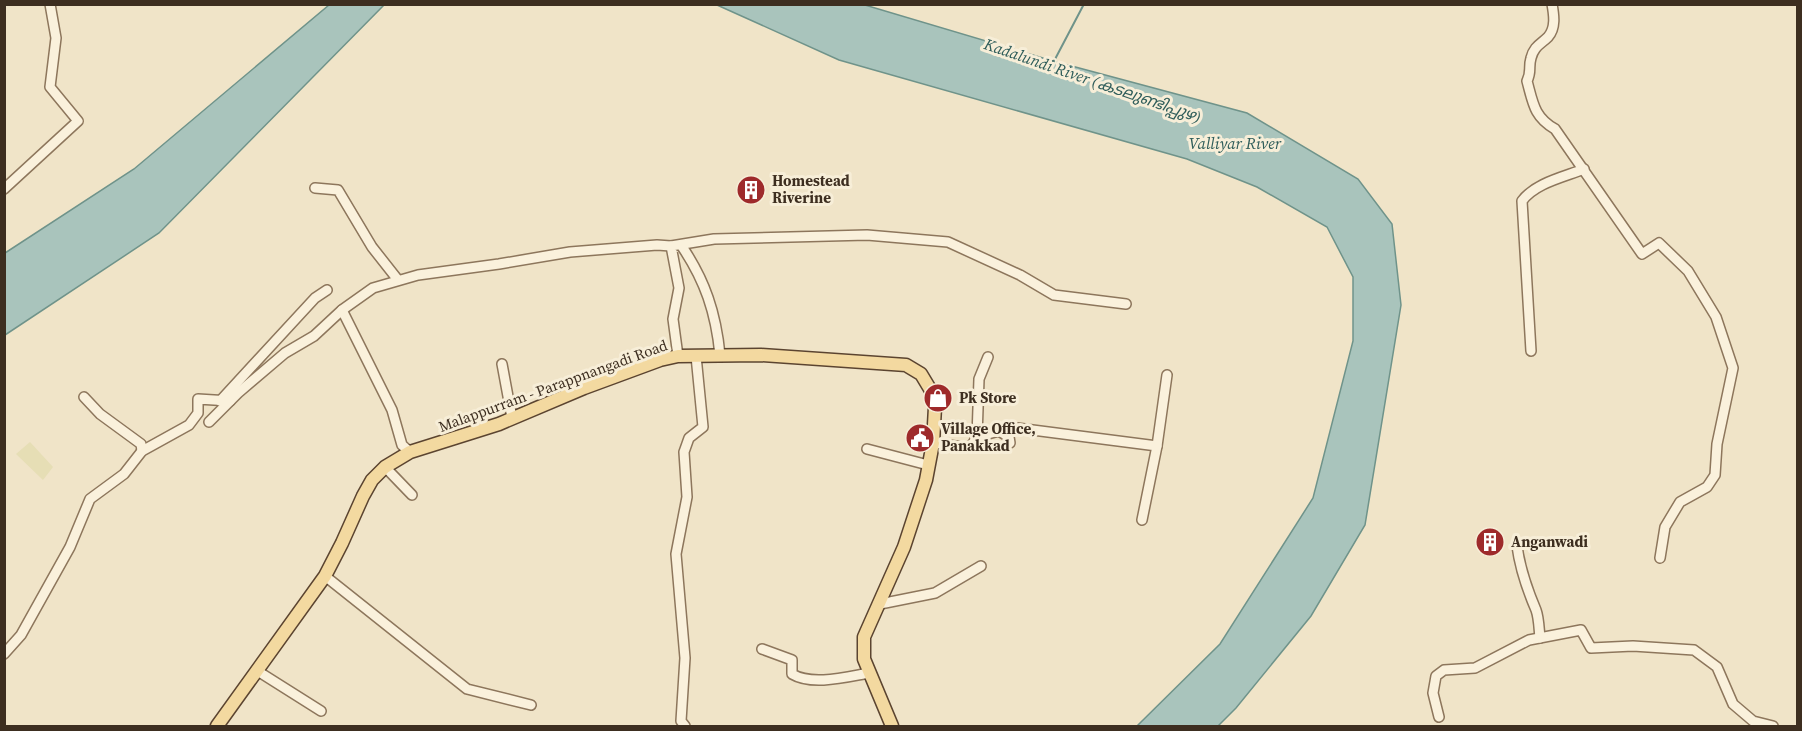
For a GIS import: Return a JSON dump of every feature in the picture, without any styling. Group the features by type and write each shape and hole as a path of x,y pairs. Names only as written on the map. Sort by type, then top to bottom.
{"main road":[{"name":"Malappurram - Parappnangadi Road","path":"216,726 325,576 363,496 372,480 385,467 410,452 512,418 660,360 678,356 761,355 906,365 921,374 933,394 935,407 933,443 917,510 880,604 864,637 864,659 892,726"}],"street":[{"path":"4,189 78,121 50,87 56,38 50,4"},
{"path":"1552,4 1554,21 1549,36 1538,44 1530,59 1531,74 1527,81 1538,114 1543,122 1555,129 1642,254 1659,243 1688,271 1716,316 1733,368 1718,444 1715,475 1707,487 1680,502 1665,527 1660,558"},
{"path":"1531,351 1522,201 1528,193 1537,188 1584,170"},
{"path":"315,188 338,190 372,247 398,280"},
{"path":"4,654 21,635 69,547 90,499 123,474 142,451 189,425 198,413 198,399 225,401 285,353 314,336 342,310 373,288 398,280 417,275 570,252 676,245 714,239 867,235 948,242 1020,275 1054,295 1126,304"},
{"path":"676,245 693,262 708,296 717,324 720,356"},
{"path":"676,245 680,288 674,319 678,356"},
{"path":"209,422 315,298 327,290"},
{"path":"342,310 392,410 402,444 410,452"},
{"path":"685,726 681,721 685,658 676,554 687,497 684,452 689,438 703,427 696,356"},
{"path":"933,443 970,448 977,437 979,379 988,357"},
{"path":"502,364 512,418"},
{"path":"1142,520 1157,446 1167,375"},
{"path":"84,398 100,414 141,444 142,451"},
{"path":"977,437 1017,428 1157,446"},
{"path":"999,431 1009,437 1010,443"},
{"path":"867,449 928,465"},
{"path":"385,467 412,495"},
{"path":"1517,546 1530,599 1536,611 1540,638"},
{"path":"880,604 935,593 981,566"},
{"path":"325,576 467,689 531,705"},
{"path":"1439,717 1433,693 1436,676 1444,670 1475,668 1529,640 1581,630 1591,648 1633,646 1694,650 1717,667 1733,704 1753,721 1773,726"},
{"path":"762,649 792,660 792,674 802,680 843,678 869,673"},
{"path":"256,670 321,711"}],"shaded area":[{"path":"30,442 53,467 43,480 16,454"}],"water":[{"path":"329,5 384,5 159,233 5,335 5,253 134,169"},
{"name":"Valliyar River","path":"717,5 865,5 1053,61 1247,113 1358,179 1392,224 1401,305 1365,525 1311,616 1236,708 1218,726 1137,726 1220,644 1313,498 1353,341 1353,277 1327,227 1257,187 1187,159 839,60"}],"waterway":[{"name":"Kadalundi River (കടലുണ്ടിപ്പുഴ)","path":"1053,63 1084,4"}],"place":[{"name":"Homestead Riverine","path":"751,190"},
{"name":"Pk Store","path":"938,398"},
{"name":"Village Office, Panakkad","path":"920,438"},
{"name":"Anganwadi","path":"1490,542"}]}
